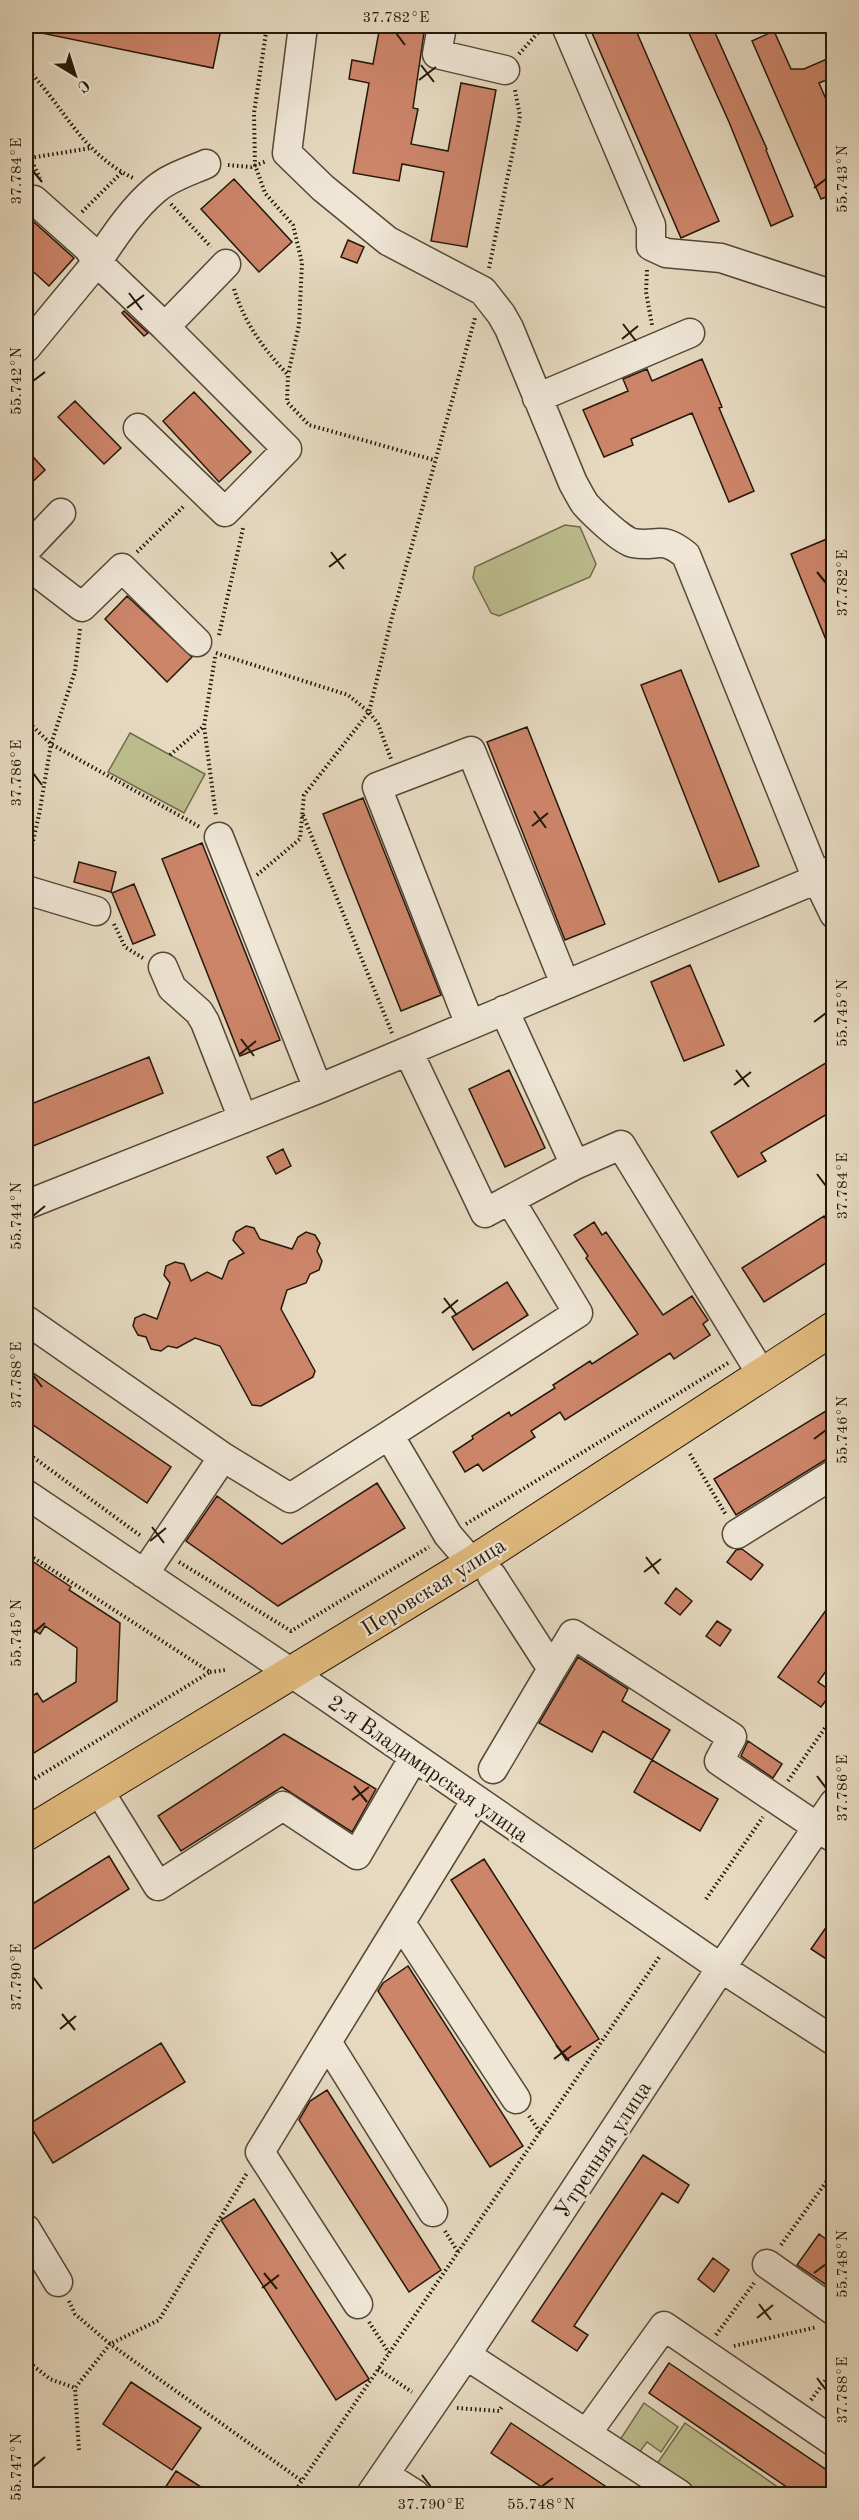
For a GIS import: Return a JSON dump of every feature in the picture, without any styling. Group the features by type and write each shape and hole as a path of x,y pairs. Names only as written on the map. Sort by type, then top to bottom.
{"main road":[{"name":"Перовская улица","path":"26,1834 292,1673 482,1570 755,1363 834,1328"}],"street":[{"path":"303,26 287,153 322,188 388,241 483,291 509,328 573,483 586,505 624,540 634,543 660,542 674,546 686,555 825,874 834,914"},
{"path":"442,26 437,54 505,70"},
{"path":"566,26 651,225 651,246 666,253 721,258 834,295"},
{"path":"26,348 97,262 123,224 156,189 206,164"},
{"path":"34,200 88,248 97,262 286,449 225,513 138,428"},
{"path":"165,327 226,264"},
{"path":"537,398 690,333"},
{"path":"26,550 61,513"},
{"path":"26,564 82,608 122,568 206,647"},
{"path":"471,1025 377,787 471,752 565,984"},
{"path":"219,837 318,1089"},
{"path":"26,1205 318,1089 402,1047 471,1025 825,874"},
{"path":"26,890 96,911"},
{"path":"163,967 172,988 199,1012 205,1022 243,1119"},
{"path":"504,1010 575,1165"},
{"path":"402,1047 485,1213 575,1165 621,1145 755,1363"},
{"path":"26,1320 223,1457 290,1498 578,1313 510,1200"},
{"path":"388,1435 448,1535 482,1570 552,1669"},
{"path":"144,1574 223,1457"},
{"path":"737,1534 834,1474"},
{"name":"2-я Владимирская улица","path":"26,1494 292,1673 721,1968 834,2041"},
{"path":"493,1769 573,1634 732,1737 719,1761 825,1833"},
{"path":"98,1790 158,1886 284,1806 357,1855 414,1757"},
{"path":"358,2304 260,2152 476,1800"},
{"name":"Утренняя улица","path":"378,2485 721,1968 825,1833 834,1803"},
{"path":"401,1923 516,2098"},
{"path":"327,2042 433,2212"},
{"path":"26,2229 58,2282"},
{"path":"767,2264 828,2318"},
{"path":"587,2433 664,2326 834,2442"},
{"path":"466,2355 680,2494"},
{"path":"378,2485 415,2494"}],"path":[{"path":"267,26 254,113 255,165 266,193 293,225 302,262 299,325 288,375 287,402 309,425 435,460"},
{"path":"240,890 300,839 304,795 369,712 392,617 483,291 520,116 517,93 505,70 544,26"},
{"path":"26,68 91,148 122,172 156,189 226,264 242,315 264,349 288,375"},
{"path":"30,158 91,148"},
{"path":"206,164 255,165 287,153"},
{"path":"66,228 122,172"},
{"path":"651,246 646,292 656,347"},
{"path":"219,837 204,726 206,647 222,610 254,482"},
{"path":"122,568 200,489"},
{"path":"26,870 39,815 51,744 75,671 82,608"},
{"path":"206,647 348,695 369,712 378,724 398,779"},
{"path":"26,720 51,744 219,837"},
{"path":"170,755 204,726"},
{"path":"303,814 402,1047"},
{"path":"96,911 110,918 125,947 163,967"},
{"path":"291,1631 448,1535 755,1363"},
{"path":"690,1454 737,1534"},
{"path":"26,1553 210,1672"},
{"path":"26,1784 210,1672 226,1671"},
{"path":"293,2494 660,1956"},
{"path":"79,2451 75,2388 110,2344 159,2320 260,2152"},
{"path":"58,2282 75,2313 110,2344 302,2481"},
{"path":"358,2304 389,2354"},
{"path":"704,2353 828,2318"},
{"path":"26,2360 50,2379 75,2388"},
{"path":"798,2418 834,2369"}],"green space":[{"path":"565,525 580,527 596,564 590,577 499,616 491,613 473,578 475,567"},
{"path":"130,733 205,774 184,813 108,772"},
{"path":"644,2403 678,2427 661,2452 647,2442 635,2458 616,2446"},
{"path":"685,2423 788,2494 738,2494 726,2487 721,2494 685,2494 652,2471"}],"building":[{"path":"42,26 203,26 221,29 213,68 41,33"},
{"path":"380,26 425,26 413,108 418,109 411,144 448,151 461,83 496,90 467,247 431,241 444,172 402,164 399,181 353,173 369,83 349,79 352,60 373,64"},
{"path":"589,26 634,26 719,221 681,238"},
{"path":"701,26 712,26 767,149 793,216 771,226 729,122 688,31"},
{"path":"774,31 791,69 804,69 827,59 834,74 834,77 819,83 834,118 834,194 821,199 752,41"},
{"path":"234,179 292,242 259,272 201,209"},
{"path":"26,215 74,258 49,286 26,265"},
{"path":"348,240 364,247 357,263 341,257"},
{"path":"124,311 148,333 144,336 122,313"},
{"path":"702,359 722,407 719,408 754,491 729,502 692,413 631,439 633,445 604,457 583,410 628,391 623,379 647,369 652,381"},
{"path":"194,392 251,452 219,482 163,421"},
{"path":"75,401 121,448 104,464 58,417"},
{"path":"26,449 45,470 26,488"},
{"path":"834,536 834,657 833,657 791,554"},
{"path":"127,596 192,657 167,682 105,619"},
{"path":"681,670 759,866 719,882 641,685"},
{"path":"527,727 605,924 565,940 487,742"},
{"path":"363,798 441,995 401,1011 323,814"},
{"path":"202,843 280,1040 240,1056 162,859"},
{"path":"79,862 116,872 111,892 74,882"},
{"path":"134,884 155,935 133,944 112,893"},
{"path":"690,965 724,1045 684,1061 651,982"},
{"path":"149,1057 163,1093 26,1149 26,1106"},
{"path":"834,1058 834,1110 761,1153 766,1161 738,1177 711,1132"},
{"path":"509,1070 545,1148 505,1167 469,1089"},
{"path":"283,1149 291,1166 276,1174 267,1157"},
{"path":"824,1216 834,1232 834,1258 764,1302 742,1268"},
{"path":"594,1222 602,1235 606,1232 663,1315 692,1296 708,1320 703,1324 710,1335 674,1359 670,1353 565,1420 560,1412 531,1431 535,1437 483,1471 478,1464 465,1472 453,1452 473,1439 472,1436 509,1412 511,1416 555,1388 553,1385 590,1361 592,1364 638,1334 586,1258 588,1256 574,1235"},
{"path":"246,1226 254,1228 260,1239 292,1249 298,1237 306,1232 315,1235 320,1243 317,1251 322,1261 319,1270 310,1274 306,1283 287,1290 281,1309 315,1371 313,1377 261,1406 252,1405 220,1346 195,1338 177,1348 168,1346 161,1351 151,1349 146,1337 138,1335 133,1326 135,1318 144,1314 157,1319 170,1283 164,1275 166,1266 175,1262 184,1264 191,1281 207,1272 222,1279 229,1261 244,1253 233,1240 236,1232"},
{"path":"507,1282 528,1315 473,1350 452,1317"},
{"path":"26,1368 171,1467 147,1503 26,1420"},
{"path":"834,1406 834,1458 825,1460 736,1515 714,1479"},
{"path":"377,1483 405,1528 278,1606 186,1541 217,1496 282,1544"},
{"path":"742,1549 763,1565 751,1580 727,1562 736,1550"},
{"path":"26,1557 71,1587 69,1590 120,1623 117,1701 26,1758 26,1700 37,1693 43,1702 76,1682 77,1648 45,1626 40,1634 26,1625"},
{"path":"676,1588 692,1601 680,1615 665,1603"},
{"path":"834,1599 834,1660 818,1682 832,1692 821,1707 778,1677"},
{"path":"717,1621 731,1630 720,1646 706,1636"},
{"path":"578,1657 628,1689 622,1701 670,1730 652,1760 603,1731 592,1752 539,1723"},
{"path":"284,1734 376,1789 352,1832 282,1787 181,1851 158,1816"},
{"path":"748,1741 782,1764 773,1778 741,1756"},
{"path":"652,1760 718,1799 700,1831 634,1792"},
{"path":"109,1856 129,1889 26,1954 26,1908"},
{"path":"484,1859 599,2039 566,2060 451,1880"},
{"path":"834,1916 834,1964 811,1949"},
{"path":"408,1966 523,2146 490,2167 378,1991 383,1983"},
{"path":"161,2043 185,2082 53,2163 29,2124"},
{"path":"327,2090 441,2270 409,2292 299,2120 310,2101"},
{"path":"643,2155 689,2185 678,2203 662,2193 574,2326 588,2335 577,2351 532,2321"},
{"path":"254,2199 369,2379 336,2400 221,2220"},
{"path":"819,2234 834,2245 834,2290 797,2265"},
{"path":"713,2258 729,2270 714,2292 698,2279"},
{"path":"669,2363 834,2475 834,2494 797,2494 649,2393"},
{"path":"131,2382 201,2428 172,2470 103,2424"},
{"path":"511,2423 617,2494 552,2494 491,2453"},
{"path":"176,2471 212,2494 161,2494"}]}
